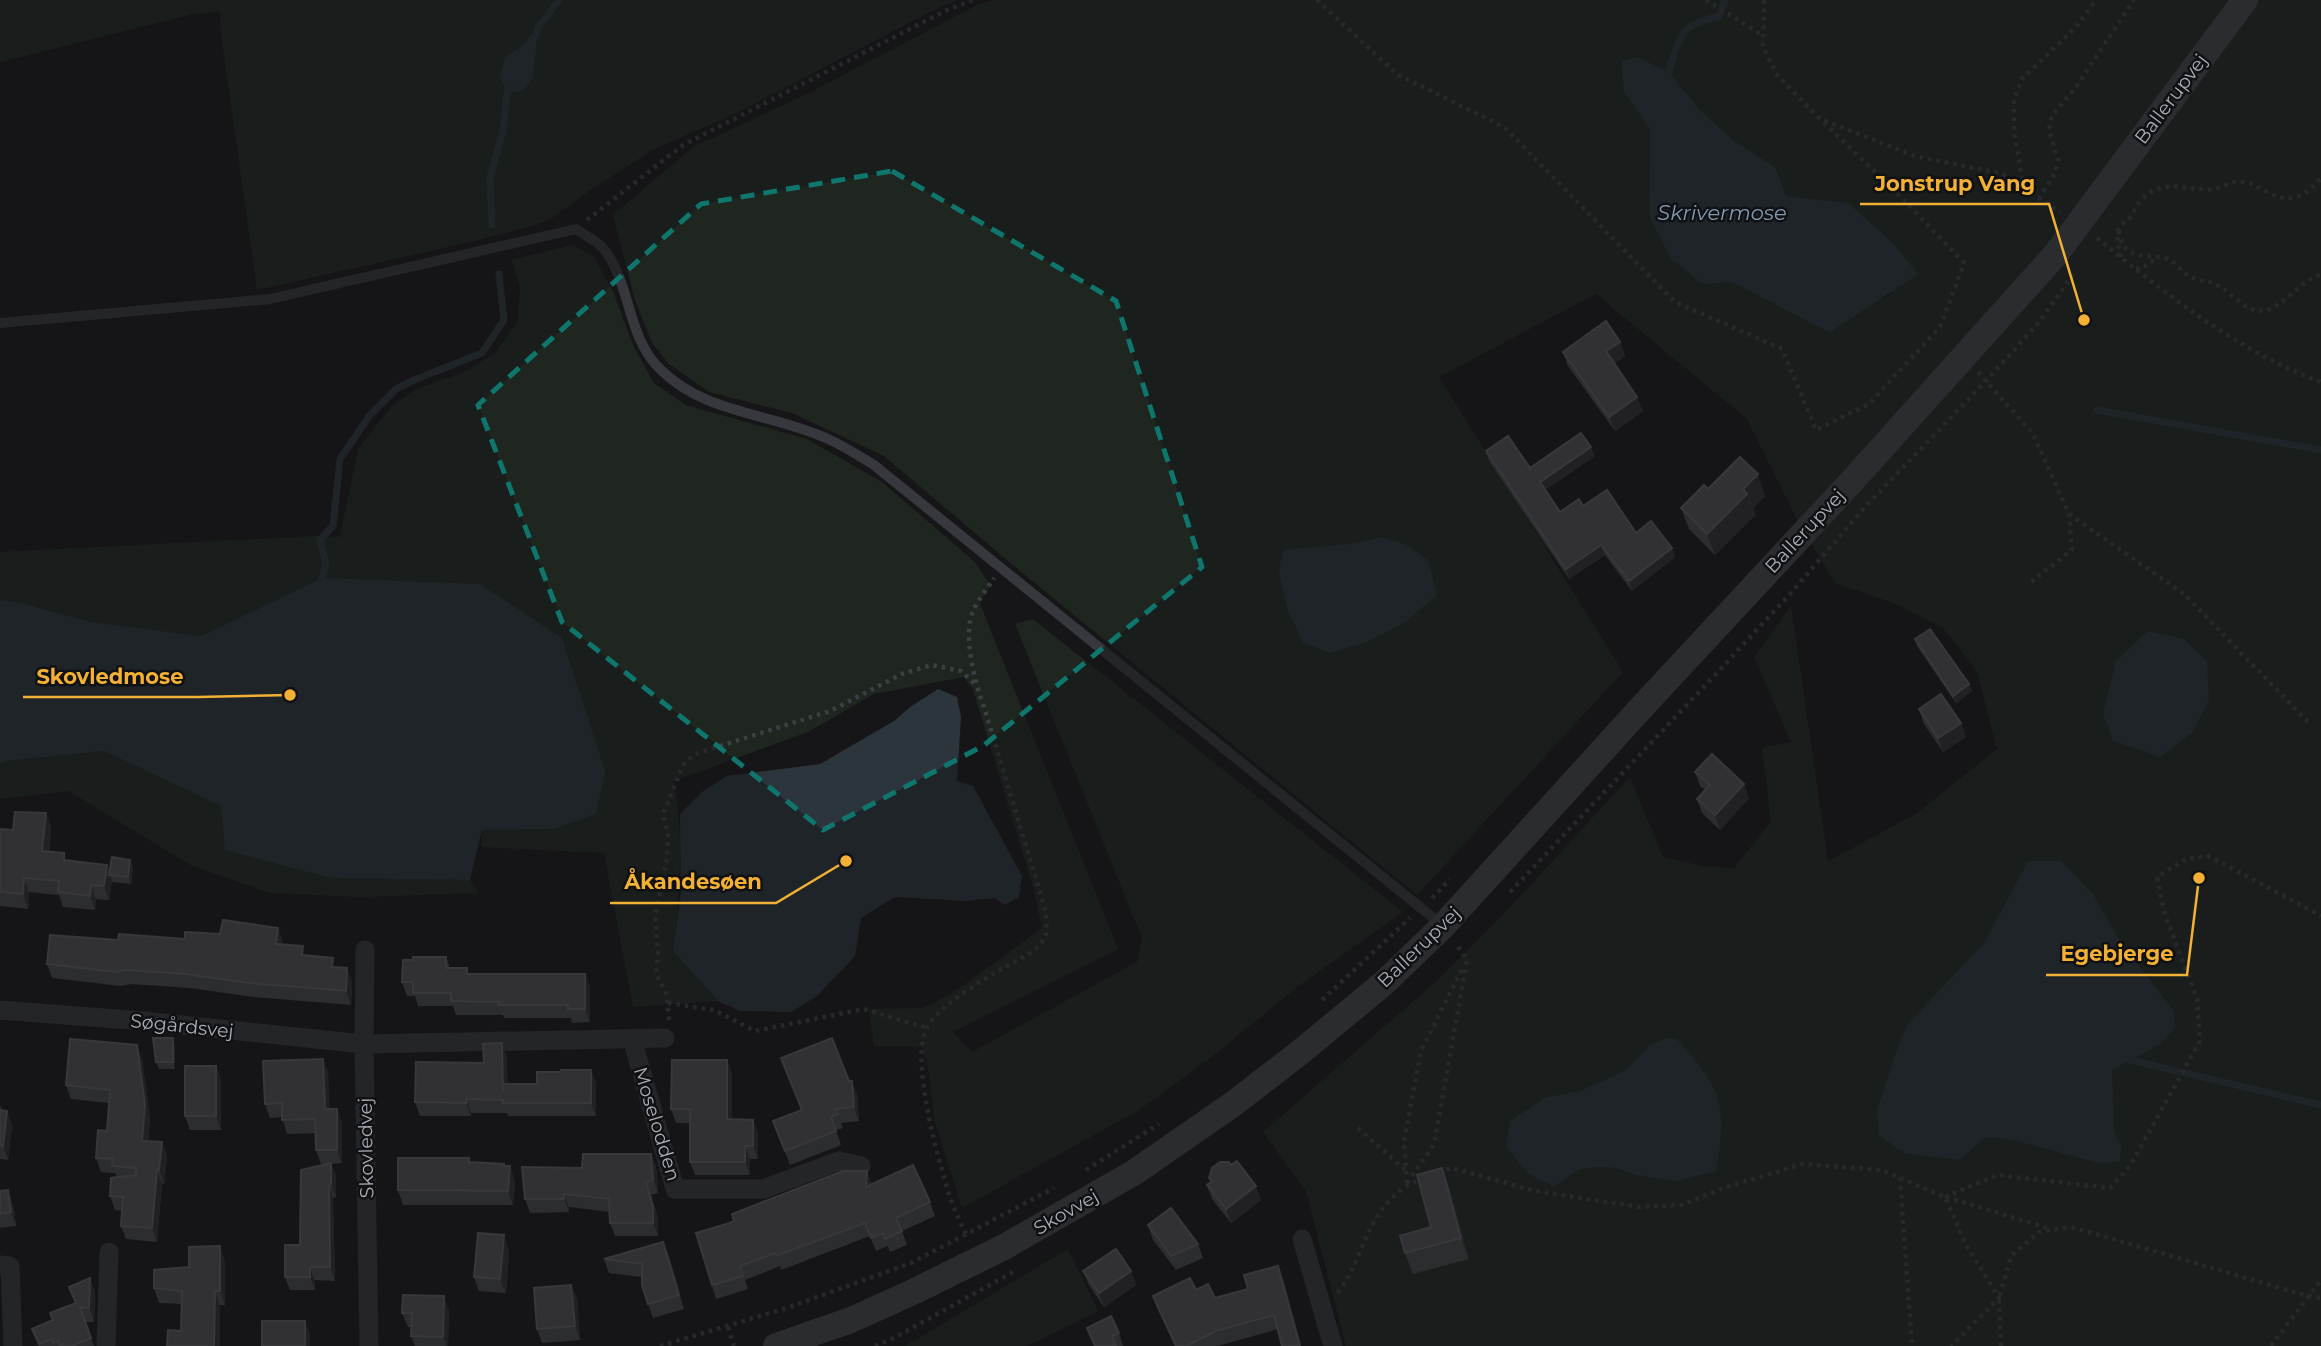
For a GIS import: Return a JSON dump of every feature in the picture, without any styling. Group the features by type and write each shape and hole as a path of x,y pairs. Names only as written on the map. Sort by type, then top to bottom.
{"street":[{"name":"Ballerupvej","path":"1320,1019 1384,983 1443,926 1965,357 2056,254 2076,220 2245,0"},
{"name":"Skovledvej","path":"365,950 369,1346"},
{"name":"Søgårdsvej","path":"0,1010 143,1021 364,1044"},
{"name":"Skovvej","path":"776,1346 851,1320 977,1261 1135,1172 1233,1104 1320,1019"},
{"name":"Moselodden","path":"364,1044 665,1038"},
{"name":"Moselodden","path":"632,1039 675,1189 763,1189 839,1161 861,1167"},
{"path":"1302,1239 1333,1346"},
{"path":"106,1346 109,1252"},
{"path":"0,1265 10,1266 13,1346"}],"lane":[{"path":"0,323 270,299 576,229 600,246 615,266 639,340 655,365 675,383 701,399 827,438 874,465 1443,926"}],"path":[{"path":"576,229 683,145 947,10 972,0"},
{"path":"1317,0 1398,75 1504,127 1675,302 1782,349 1816,430 1869,404 1940,327 1964,263 1777,75 1763,47 1764,0"},
{"path":"1706,0 1763,35"},
{"path":"2024,188 2014,132 2014,99 2022,79 2077,27 2096,0"},
{"path":"2039,199 2055,173 2058,160 2049,131 2052,116 2076,87 2134,0"},
{"path":"1820,119 1915,156 2003,174 2076,220 2214,327 2296,373 2321,382"},
{"path":"2121,257 2117,234 2120,227 2129,219 2140,201 2155,189 2180,185 2190,189 2217,188 2245,182 2262,192 2296,197 2313,188 2321,178"},
{"path":"2051,222 2076,220"},
{"path":"2120,227 2121,241 2126,249 2136,254 2171,260 2188,276 2199,281 2210,281 2227,291 2245,307 2257,310 2269,310 2308,279 2321,274"},
{"path":"2135,268 2143,268 2150,262 2165,258"},
{"path":"1965,357 2033,434 2069,514 2072,550 2026,585"},
{"path":"2069,514 2183,594 2311,725"},
{"path":"990,1285 949,1196 929,1114 922,1066 923,1040 927,1028 952,1002 1004,967 1036,950 1046,934 1046,912 975,685 970,646 971,614 1001,568"},
{"path":"665,1038 669,1020 667,995 656,974 658,953 655,916 667,859 668,834 663,814 683,765 691,756 830,711 902,674 932,665 961,671 975,685"},
{"path":"1945,1197 1997,1175 2110,1188 2130,1166 2200,1041 2197,999 2165,915 2157,877 2186,859 2210,856 2321,915"},
{"path":"1320,1019 1420,908 1456,873"},
{"path":"1323,1313 1354,1269 1358,1251 1380,1210 1407,1184 1435,1139 1467,960 1443,926"},
{"path":"1407,1184 1404,1142 1421,1051 1467,960"},
{"path":"667,1003 714,1010 755,1031 864,1009 927,1028"},
{"path":"1083,1172 1164,1120"},
{"path":"1358,1128 1406,1171"},
{"path":"1407,1184 1452,1168 1535,1191 1640,1208 1682,1205 1726,1187 1803,1164 1881,1170 1945,1197 2053,1230"},
{"path":"1900,1178 1912,1346"},
{"path":"660,1346 787,1308 911,1263 1059,1185"},
{"path":"1945,1197 1966,1245 1999,1298"},
{"path":"2001,1346 1999,1298 2011,1256 2039,1232 2071,1227 2321,1298"},
{"path":"2271,1346 2321,1280"},
{"path":"1951,1346 1999,1298"},
{"path":"728,1327 734,1346"}],"highlighted area":[{"path":"892,171 1116,301 1202,567 983,746 823,830 562,622 478,405 701,204"}],"shaded area":[{"path":"0,0 957,0 735,114 654,149 548,221 483,239 257,290 220,12 193,14 0,62"},
{"path":"994,0 2321,0 2321,1346 1346,1346 1306,1191 1263,1132 1440,978 1501,917 1630,777 1663,857 1703,866 1734,868 1771,821 1762,748 1791,742 1754,657 1791,606 1828,861 1916,814 1997,749 1977,671 1943,628 1896,604 1835,583 1798,521 1747,419 1596,294 1439,377 1623,672 1417,895 1014,566 884,456 792,413 709,392 669,364 652,343 635,300 613,215 693,147 807,94 977,5","holes":["1621,61 1699,109 1732,139 1776,168 1786,196 1848,203 1893,293 1864,308 1830,333 1732,282 1703,284 1649,215 1650,128 1624,92","1650,1045 1635,1175 1616,1168 1578,1170 1506,1145 1510,1121 1546,1097 1580,1091 1626,1070"]},
{"path":"573,245 594,257 613,291 633,345 654,383 686,405 807,439 882,482 975,562 991,586 979,601 1118,949 953,1032 972,1052 1137,962 1142,938 1015,624 1033,619 1403,912 1300,985 1209,1059 1139,1110 962,1208 935,1122 928,1068 922,1047 874,1046 869,1009 923,1008 954,992 1042,928 1033,887 973,689 964,677 874,694 808,732 674,781 680,866 673,951 718,1001 633,1007 604,853 482,847 482,830 554,829 322,578 201,636 91,622 22,603 0,600 0,552 340,537 358,449 392,406 416,389 462,373 495,353 518,321 520,288 512,260"},
{"path":"104,751 222,806 331,878 470,880 479,893 360,897 270,893 190,865 69,791 0,799 0,764 6,761"},
{"path":"1068,1249 1098,1311 1027,1346 905,1346"}],"water":[{"path":"538,27 533,78 524,90 507,93 500,77 505,57 522,46"},
{"name":"Skrivermose","path":"1637,57 1669,72 1699,109 1732,139 1776,168 1786,196 1848,203 1892,242 1918,274 1830,333 1732,282 1703,284 1671,259 1649,215 1650,129 1624,92 1621,61"},
{"path":"1381,537 1405,544 1428,560 1437,595 1404,623 1367,642 1330,653 1303,643 1288,610 1279,573 1283,550 1357,543"},
{"path":"322,578 480,584 562,638 605,771 596,814 554,829 482,830 470,880 331,878 225,850 221,806 104,751 6,761 0,764 0,600 22,603 91,622 201,636"},
{"path":"2148,631 2184,639 2207,661 2209,701 2192,733 2160,757 2113,741 2103,714 2116,661"},
{"path":"938,689 957,697 961,717 957,781 973,786 1022,876 1019,897 1005,905 995,898 965,901 895,897 861,918 855,956 817,996 791,1012 740,1011 718,1001 673,951 681,893 680,814 702,792 727,776 820,764 894,721"},
{"path":"2028,861 2061,861 2093,894 2121,943 2174,1011 2175,1028 2159,1045 2112,1070 2114,1132 2121,1145 2120,1162 2098,1163 2017,1141 1987,1137 1959,1160 1903,1153 1879,1135 1877,1110 1907,1025 1984,943"},
{"path":"1666,1038 1677,1039 1692,1056 1718,1098 1721,1129 1716,1171 1677,1181 1635,1175 1616,1168 1597,1167 1578,1170 1555,1186 1538,1179 1521,1166 1506,1145 1510,1121 1546,1097 1580,1091 1626,1070 1650,1045"}],"building":[{"path":"1606,321 1620,342 1606,351 1637,397 1609,417 1563,352"},
{"path":"1581,433 1591,447 1540,482 1560,512 1579,499 1583,506 1607,490 1636,533 1651,521 1672,548 1629,581 1601,545 1566,569 1486,451 1508,436 1530,468"},
{"path":"1740,457 1758,474 1743,489 1747,494 1707,534 1681,508 1704,485 1708,489"},
{"path":"1930,629 1969,684 1953,696 1915,639"},
{"path":"1941,694 1961,723 1938,738 1919,709"},
{"path":"1712,754 1744,784 1715,815 1697,799 1710,785 1695,772"},
{"path":"15,812 46,813 42,851 64,853 64,860 107,865 104,886 91,885 90,896 58,892 59,881 24,878 23,894 0,892 0,829 13,830"},
{"path":"112,857 130,860 128,877 109,875"},
{"path":"223,920 278,928 276,944 303,946 302,955 333,958 332,967 347,968 346,991 249,983 185,974 126,970 116,972 47,964 50,935 118,940 119,934 185,939 185,932 220,934"},
{"path":"413,957 446,957 446,968 467,968 467,974 585,974 585,1009 568,1009 568,1005 499,1005 499,1002 451,1001 451,993 413,993 413,982 402,982 403,960 413,960"},
{"path":"153,1038 173,1038 173,1062 156,1062"},
{"path":"832,1038 849,1081 852,1081 854,1107 836,1109 838,1114 831,1117 836,1131 785,1151 773,1121 802,1110 781,1058"},
{"path":"70,1039 137,1045 145,1105 142,1141 162,1142 152,1228 121,1226 123,1197 110,1196 111,1178 136,1175 136,1168 112,1166 113,1159 96,1158 98,1130 107,1131 110,1090 66,1085"},
{"path":"502,1043 503,1092 503,1084 537,1084 537,1072 591,1070 591,1103 503,1103 503,1100 466,1099 466,1103 415,1102 416,1062 484,1063 483,1044"},
{"path":"323,1059 325,1109 337,1109 337,1150 316,1150 315,1119 282,1120 282,1103 265,1104 263,1061"},
{"path":"672,1060 727,1060 727,1119 753,1120 753,1146 745,1146 745,1162 690,1162 690,1109 671,1109"},
{"path":"185,1066 216,1066 216,1116 185,1116"},
{"path":"0,1110 7,1111 3,1146 0,1145"},
{"path":"583,1154 651,1154 653,1180 646,1182 653,1206 653,1223 610,1223 609,1199 564,1194 564,1199 525,1199 522,1167 582,1168"},
{"path":"398,1158 469,1158 469,1162 504,1164 510,1166 508,1191 398,1190"},
{"path":"1237,1161 1256,1186 1226,1209 1207,1185 1212,1181 1209,1178 1212,1168 1220,1162 1229,1162 1231,1165"},
{"path":"331,1163 330,1267 310,1267 310,1277 285,1277 285,1245 300,1245 301,1170"},
{"path":"913,1165 930,1202 896,1218 902,1231 885,1239 883,1233 871,1238 865,1223 776,1256 775,1253 740,1266 743,1276 712,1285 696,1233 730,1223 734,1221 732,1214 843,1171 867,1171 866,1187"},
{"path":"1442,1168 1461,1238 1405,1253 1400,1236 1431,1227 1417,1175"},
{"path":"8,1190 11,1212 0,1214 0,1191"},
{"path":"1171,1208 1198,1244 1171,1256 1148,1225"},
{"path":"478,1233 504,1235 500,1279 474,1277"},
{"path":"663,1242 679,1295 648,1304 642,1285 642,1264 604,1259"},
{"path":"220,1246 220,1291 215,1291 214,1346 167,1346 168,1330 181,1331 182,1291 154,1288 154,1270 189,1267 189,1247"},
{"path":"1116,1249 1131,1271 1099,1293 1083,1271"},
{"path":"1278,1266 1300,1346 1282,1346 1274,1315 1216,1331 1186,1346 1176,1346 1153,1296 1190,1278 1196,1290 1208,1284 1215,1298 1248,1289 1244,1275"},
{"path":"90,1278 89,1308 80,1307 91,1338 72,1346 60,1346 58,1341 53,1343 52,1339 39,1344 32,1329 53,1320 50,1313 76,1303 69,1287"},
{"path":"571,1285 575,1326 537,1329 534,1288"},
{"path":"403,1295 444,1296 443,1337 411,1336 412,1313 402,1313"},
{"path":"1111,1316 1119,1333 1112,1336 1116,1346 1095,1346 1087,1328"},
{"path":"262,1321 305,1321 305,1346 262,1346"}],"waterway":[{"path":"536,35 538,27 559,0"},
{"path":"1669,72 1684,34 1697,23 1719,17 1725,0"},
{"path":"492,225 490,177 503,131 510,85"},
{"path":"322,578 326,563 320,540 333,526 340,459 370,415 396,389 482,353 504,320 499,274"},
{"path":"2097,410 2321,450"},
{"path":"2130,1060 2321,1105"}],"place":[{"name":"Jonstrup Vang","path":"2084,320"},
{"name":"Skovledmose","path":"290,695"},
{"name":"Åkandesøen","path":"846,861"},
{"name":"Egebjerge","path":"2199,878"}]}
